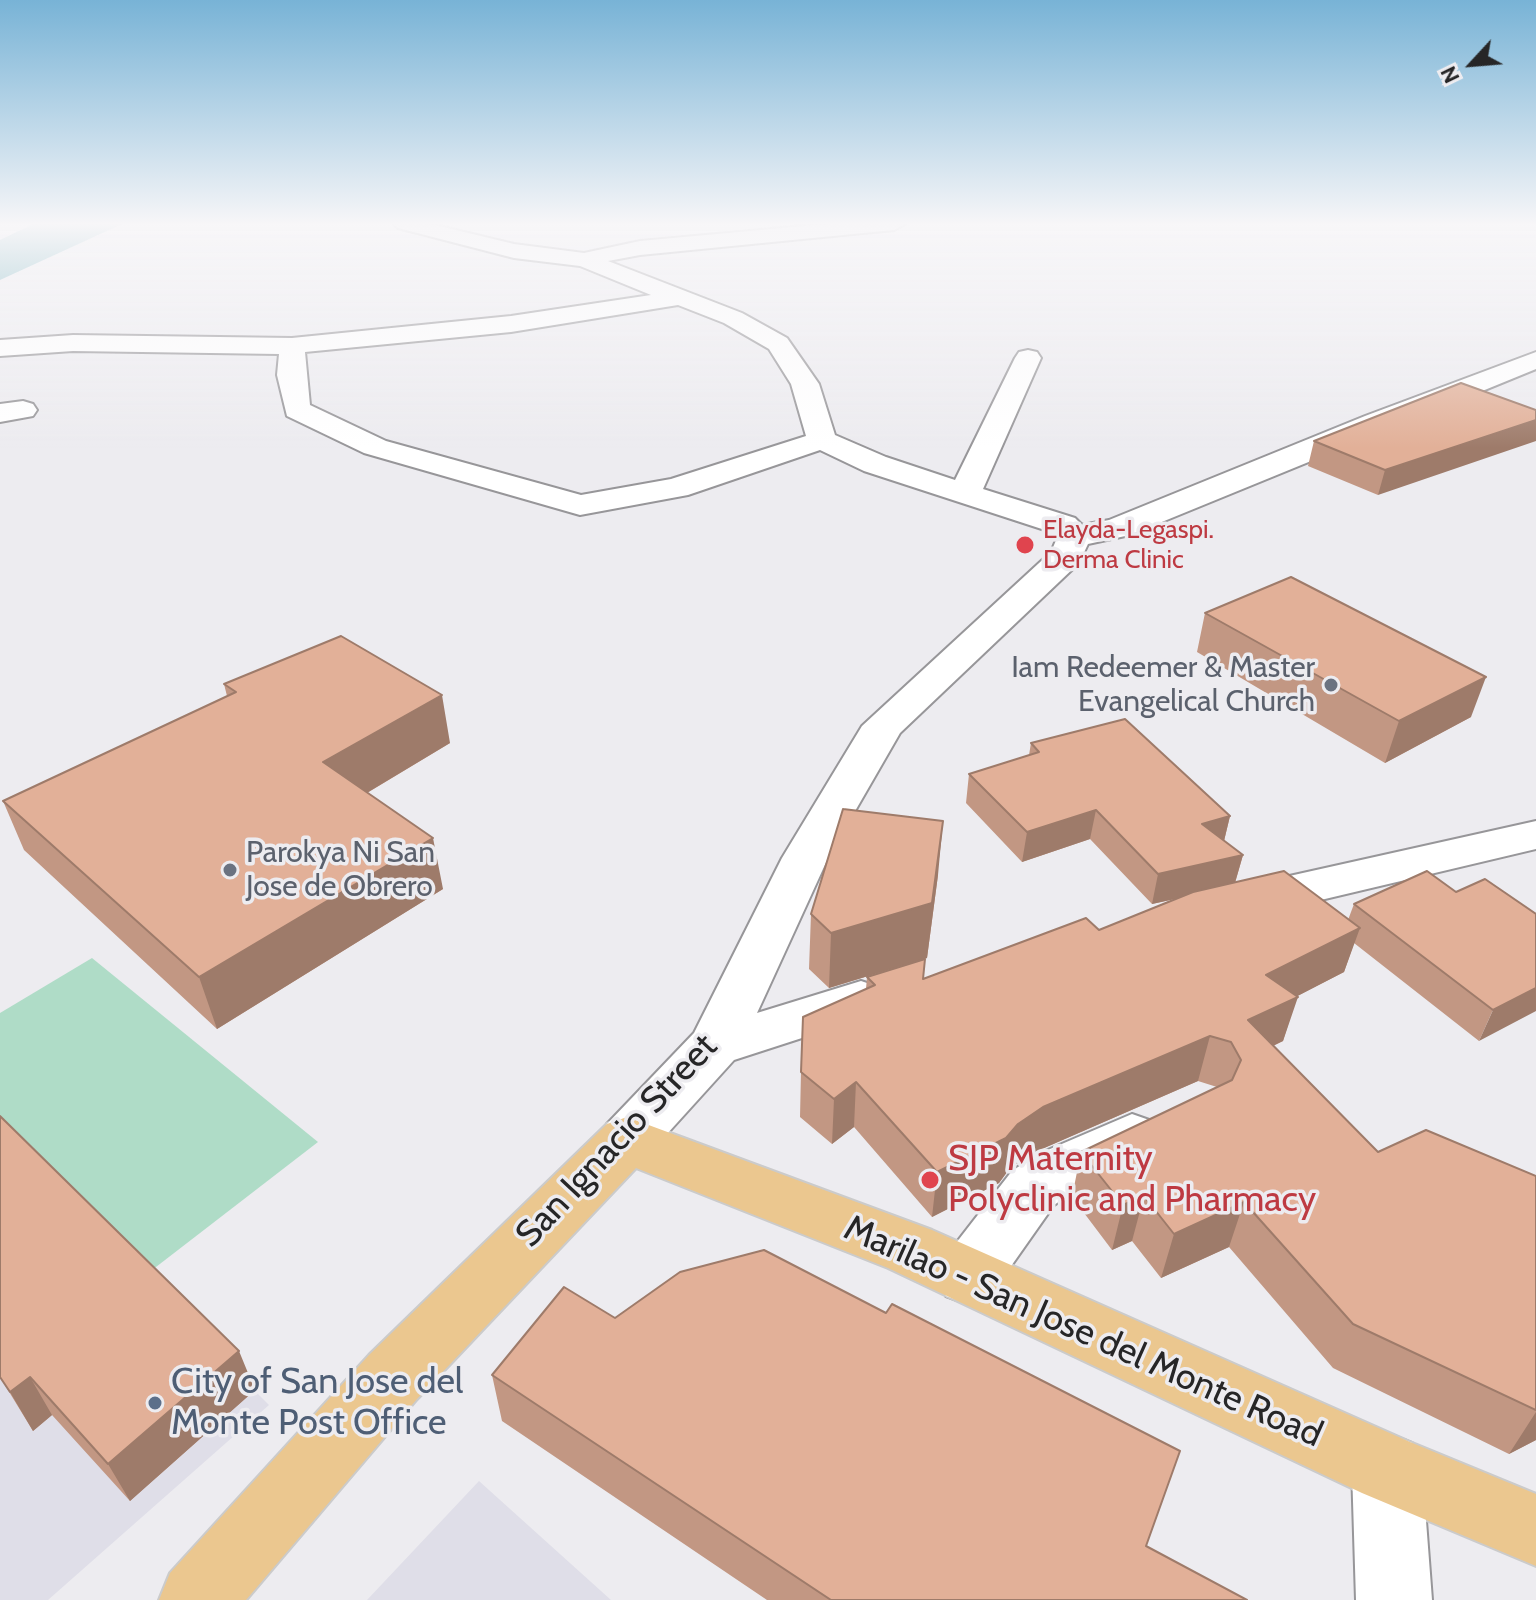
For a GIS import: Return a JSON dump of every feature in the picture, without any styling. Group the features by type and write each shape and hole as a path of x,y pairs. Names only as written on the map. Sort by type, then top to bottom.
{"main road":[{"name":"Marilao - San Jose del Monte Road","path":"627,1140 910,1249 1387,1468 1536,1530"},
{"name":"San Ignacio Street","path":"197,1600 393,1377 627,1140"}],"street":[{"path":"0,348 73,343 292,346 511,324 671,299"},
{"path":"686,299 733,318 778,344 805,384 822,440"},
{"path":"292,346 291,375 297,410 375,447 580,505 677,488 822,440 875,464 1063,525 1074,537 1118,528 1375,422 1536,360"},
{"path":"965,493 1028,358"},
{"name":"San Ignacio Street","path":"627,1140 715,1046 805,858 883,726 1067,556 1074,537"},
{"path":"1200,913 1536,835"},
{"path":"715,1046 910,985"},
{"path":"968,1276 1033,1188 1057,1172 1183,1112"},
{"path":"1387,1468 1394,1600"}],"shaded area":[{"path":"0,1136 269,1405 48,1600 0,1600"},
{"path":"479,1481 611,1600 367,1600"}],"green space":[{"path":"92,958 318,1142 143,1277 0,1136 0,1013"}],"building":[{"path":"1461,383 1536,410 1536,420 1385,470 1314,441"},
{"path":"1291,577 1486,677 1399,721 1205,613"},
{"path":"341,636 442,695 323,762 433,838 199,977 3,801 236,692 224,684"},
{"path":"1125,719 1230,816 1202,824 1243,855 1158,874 1096,810 1027,832 969,774 1039,752 1031,743"},
{"path":"843,809 943,821 932,903 831,933 811,914"},
{"path":"1284,871 1360,928 1266,975 1298,997 1248,1020 1378,1152 1426,1130 1536,1176 1536,1410 1353,1324 1244,1202 1174,1234 1144,1196 1123,1205 1081,1152 1232,1080 1241,1060 1231,1042 1210,1036 1043,1107 1018,1124 1006,1138 937,1172 856,1082 834,1099 801,1072 803,1017 875,985 867,977 925,959 923,979 1086,918 1099,930 1193,892"},
{"path":"1427,871 1456,892 1485,879 1536,914 1536,988 1493,1010 1354,904"},
{"path":"0,1116 239,1351 108,1464 30,1377 10,1392 0,1377"},
{"path":"764,1250 886,1313 892,1304 1180,1451 1146,1546 1247,1600 831,1600 492,1375 564,1287 615,1318 680,1272"}],"place":[{"name":"Elayda-Legaspi. Derma Clinic","path":"1025,545"},
{"name":"Iam Redeemer & Master Evangelical Church","path":"1331,685"},
{"name":"Parokya Ni San Jose de Obrero","path":"230,870"},
{"name":"SJP Maternity Polyclinic and Pharmacy","path":"930,1180"},
{"name":"City of San Jose del Monte Post Office","path":"155,1403"}]}
